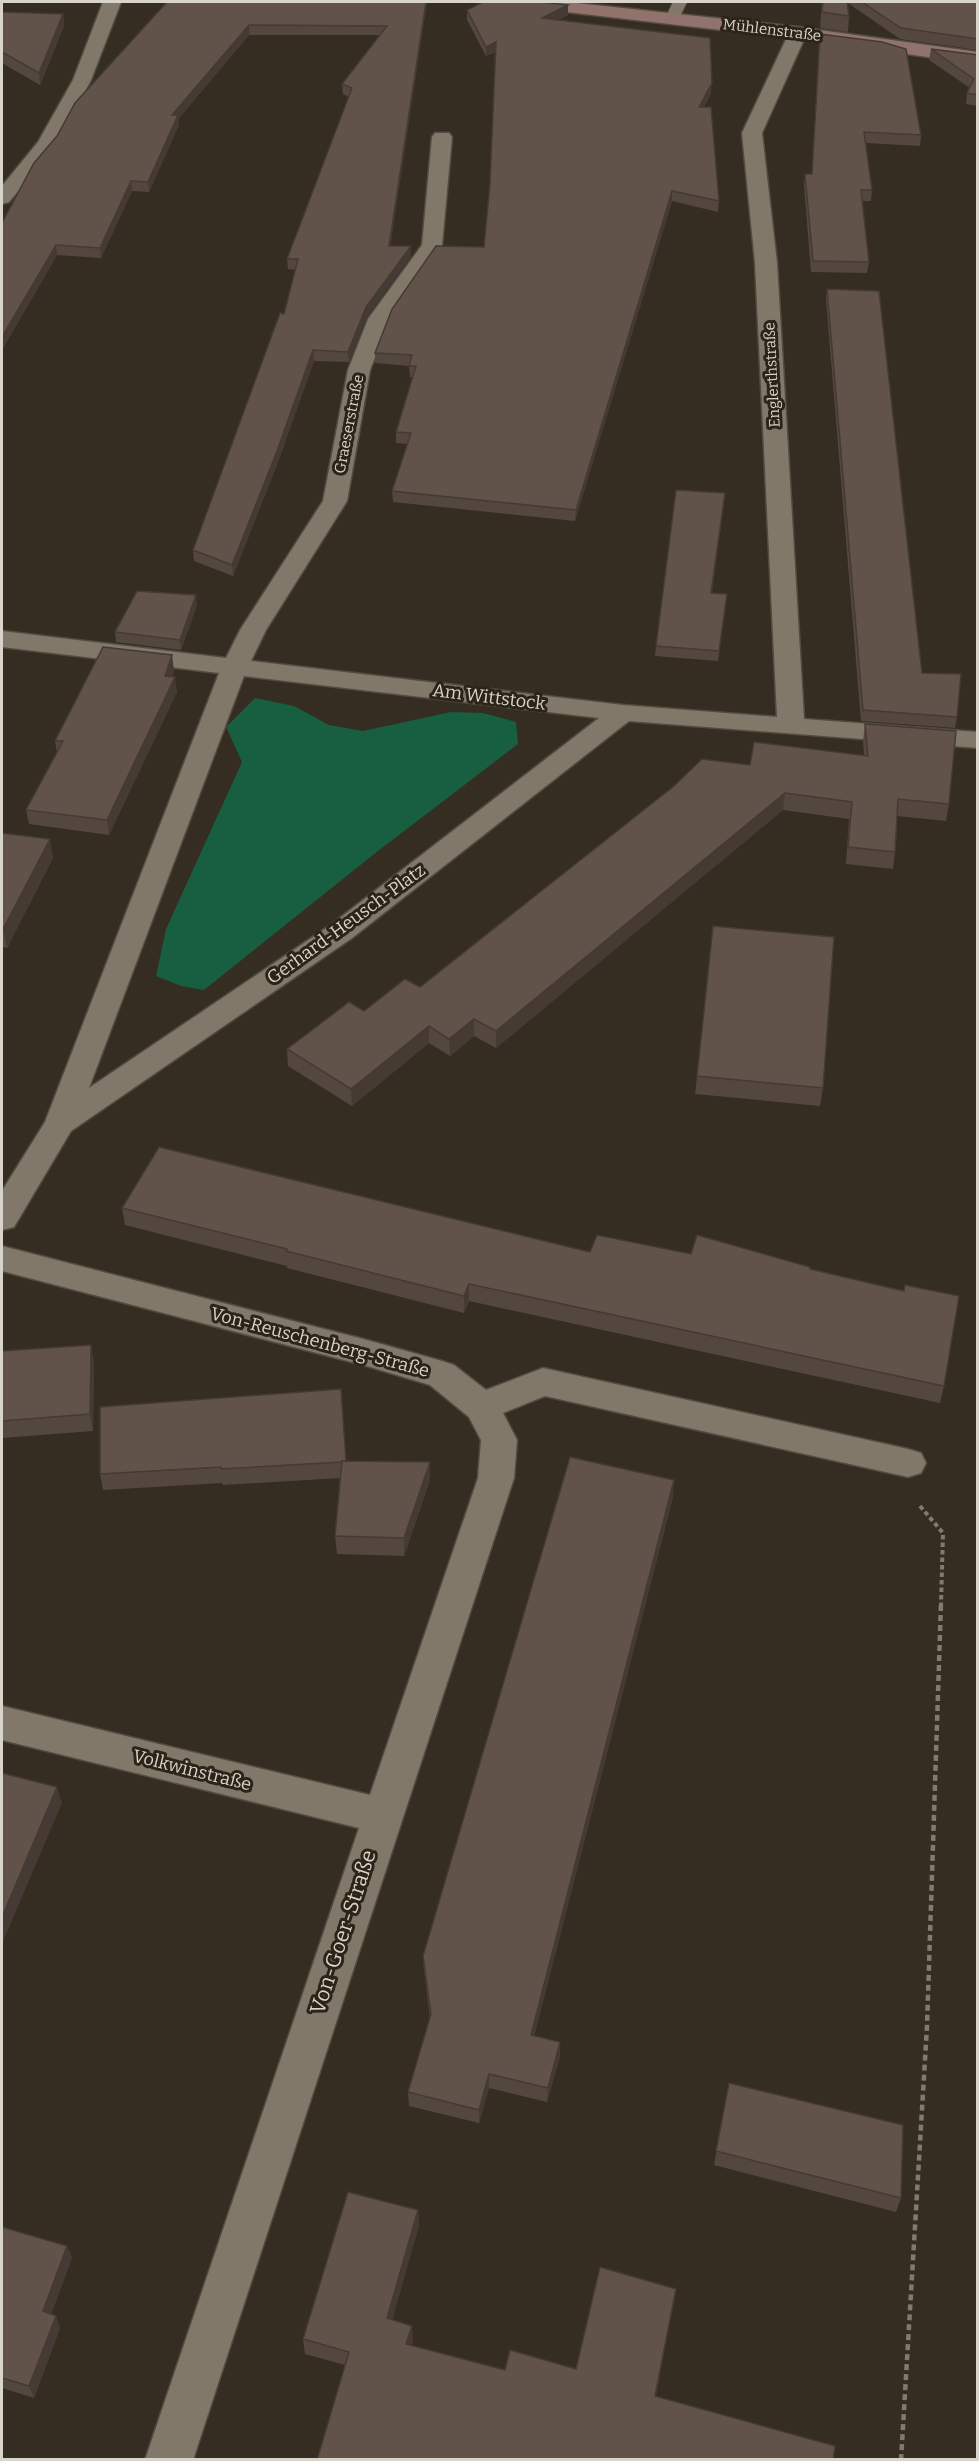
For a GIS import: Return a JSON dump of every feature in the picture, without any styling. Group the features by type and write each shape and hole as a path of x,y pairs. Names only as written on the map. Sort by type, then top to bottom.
{"main road":[{"name":"Mühlenstraße","path":"523,2 798,33 978,58"}],"street":[{"path":"2,198 47,144 82,81 112,2"},
{"name":"Englerthstraße","path":"791,727 766,263 752,133 798,33"},
{"name":"Graeserstraße","path":"235,666 253,630 335,501 359,370 379,319 432,245 442,137"},
{"name":"Am Wittstock","path":"2,639 623,713 978,740"},
{"name":"Gerhard-Heusch-Platz","path":"2,1218 60,1123 235,666"},
{"name":"Gerhard-Heusch-Platz","path":"60,1123 342,931 623,713"},
{"name":"Von-Reuschenberg-Straße","path":"2,1259 367,1353 442,1375 482,1407"},
{"path":"482,1407 543,1382 909,1462"},
{"name":"Von-Goer-Straße","path":"169,2460 496,1478 499,1440 482,1407"},
{"name":"Volkwinstraße","path":"2,1723 382,1816"}],"lane":[{"path":"672,19 680,2"}],"path":[{"path":"901,2460 927,2026 943,1533 906,1490 909,1462"}],"green space":[{"path":"255,698 294,706 329,725 363,731 451,712 483,713 516,722 518,744 378,851 204,990 181,986 156,976 166,929 242,762 226,727"}],"building":[{"path":"167,2 426,2 389,246 411,246 366,307 348,352 313,350 277,451 232,565 193,550 280,313 284,314 298,259 287,259 352,88 342,84 387,26 249,25 172,115 178,115 148,182 131,181 100,248 56,245 2,337 2,223 34,163 57,136 75,103"},
{"path":"483,2 541,2 568,5 542,18 710,38 712,83 699,107 711,107 719,201 672,191 576,510 392,491 411,433 396,432 416,366 409,366 412,355 375,353 392,309 436,246 484,247 490,184 496,42 486,47 467,10"},
{"path":"823,2 847,2 849,16 822,12"},
{"path":"862,2 978,2 978,39 901,28"},
{"path":"2,12 63,14 39,73 2,52"},
{"path":"820,34 882,42 906,49 921,135 864,132 872,190 861,190 869,262 813,261 805,174 812,174"},
{"path":"931,49 978,55 978,95 967,93 974,79"},
{"path":"827,289 879,291 922,673 961,674 957,717 863,710"},
{"path":"676,490 725,493 711,593 727,594 719,651 656,646"},
{"path":"137,591 196,595 180,640 115,632"},
{"path":"103,647 172,655 165,676 175,677 107,820 26,810 63,741 55,741"},
{"path":"865,724 956,731 949,804 898,799 895,852 848,847 852,802 785,793 496,1031 474,1019 449,1039 429,1026 351,1089 287,1049 349,1002 364,1011 405,979 420,987 674,786 702,759 750,765 754,742 868,756"},
{"path":"2,833 50,839 3,929 2,929"},
{"path":"713,926 834,937 823,1088 697,1076"},
{"path":"159,1147 590,1252 597,1235 691,1254 697,1235 810,1267 810,1269 904,1291 905,1285 959,1296 944,1386 469,1284 464,1296 122,1208"},
{"path":"91,1345 90,1414 2,1421 2,1351"},
{"path":"341,1389 346,1461 100,1474 100,1407"},
{"path":"570,1457 674,1480 531,2035 560,2042 548,2088 489,2074 479,2110 408,2092 431,2014 423,1956"},
{"path":"342,1461 430,1462 404,1538 335,1536"},
{"path":"2,1773 57,1787 2,1917"},
{"path":"729,2083 903,2125 901,2198 716,2151"},
{"path":"348,2192 418,2210 387,2318 412,2326 406,2344 505,2370 510,2350 576,2369 600,2267 676,2289 655,2396 835,2446 833,2460 317,2460 349,2352 303,2339"},
{"path":"2,2227 67,2246 43,2311 56,2316 29,2386 2,2378"}]}
